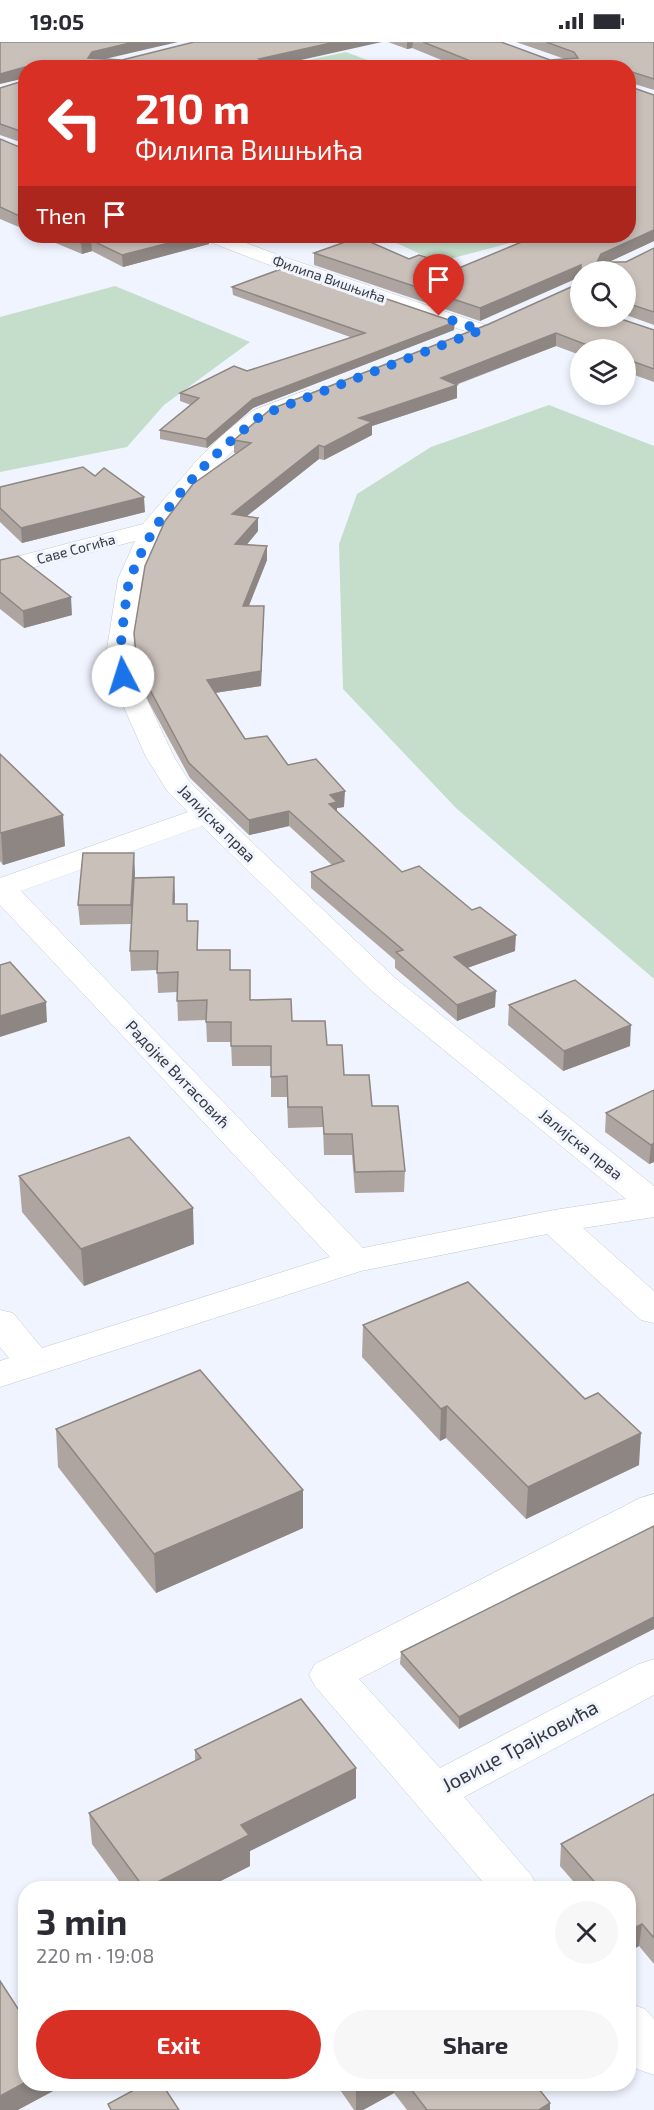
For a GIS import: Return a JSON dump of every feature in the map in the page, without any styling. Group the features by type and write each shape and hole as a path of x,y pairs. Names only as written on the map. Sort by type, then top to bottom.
{"street":[{"name":"Филипа Вишњића","path":"230,243 271,259 491,326 440,346"},
{"name":"Јалијска прва","path":"335,386 262,415 253,422 206,464 152,529 130,579 119,655 123,676 160,757 178,786 207,815 384,985 654,1205"},
{"name":"Саве Согића","path":"0,568 152,529"},
{"path":"0,888 207,815"},
{"name":"Радојке Витасовић","path":"0,888 355,1261"},
{"path":"0,1374 355,1261 554,1221 654,1205"},
{"path":"554,1221 654,1311"},
{"path":"0,1322 34,1363"},
{"path":"434,1792 330,1675 654,1508"},
{"name":"Јовице Трајковића","path":"509,1881 434,1792 654,1675"},
{"path":"636,2033 654,2054"}],"green space":[{"path":"346,52 367,60 308,60"},
{"path":"396,243 510,243 438,262"},
{"path":"115,286 250,342 164,405 127,447 0,472 0,317"},
{"path":"549,405 654,446 654,979 456,808 343,689 339,544 357,494 431,447"}],"building":[{"path":"0,42 134,42 92,52 88,58 122,60 18,60 18,69 0,74"},
{"path":"194,42 335,42 259,59 261,60 122,60"},
{"path":"423,42 501,42 550,60 468,60"},
{"path":"546,42 654,42 654,79 636,73 636,60 550,60 578,58 574,52"},
{"path":"18,82 18,130 0,124 0,88"},
{"path":"636,89 654,95 654,230 636,238"},
{"path":"0,139 18,146 18,215 0,207"},
{"path":"97,243 169,243 122,255"},
{"path":"342,243 373,243 409,259 419,255 459,268 519,243 625,243 601,254 598,261 570,261 570,270 480,308 314,253"},
{"path":"654,248 654,312 636,306 636,261 628,261"},
{"path":"289,266 455,322 253,399 206,439 160,430 199,398 180,393 234,366 247,371 365,333 232,287"},
{"path":"570,288 570,327 636,327 636,324 654,330 654,369 636,363 636,339 572,339 556,333 441,378 457,385 359,418 372,422 324,447 319,445 232,514 258,518 235,544 267,546 243,606 264,606 261,671 207,680 245,739 267,736 288,765 316,759 345,791 330,795 337,802 329,804 402,872 419,866 472,910 480,907 516,935 454,957 496,991 457,1005 396,952 403,950 311,872 344,861 289,811 249,820 189,763 148,686 136,654 134,633 145,566 165,521 193,484 251,443 234,440 271,409 489,324"},
{"path":"83,467 95,476 104,468 144,497 21,528 0,508 0,487"},
{"path":"18,556 71,597 23,611 0,592 0,560"},
{"path":"0,754 63,815 1,833"},
{"path":"83,853 134,853 131,905 78,905"},
{"path":"174,877 173,904 187,904 187,921 198,921 197,950 230,950 230,970 250,970 250,1000 291,999 292,1021 325,1021 327,1045 342,1045 344,1075 369,1075 372,1106 398,1106 405,1171 355,1172 352,1134 324,1134 322,1107 288,1107 287,1076 271,1077 271,1046 231,1046 231,1022 206,1022 207,1000 177,1001 178,972 157,973 158,951 130,951 134,878"},
{"path":"10,962 46,1002 0,1016 0,965"},
{"path":"575,980 631,1025 564,1051 509,1005"},
{"path":"654,1090 654,1143 651,1145 606,1113"},
{"path":"129,1137 193,1208 81,1249 19,1176"},
{"path":"468,1282 585,1399 598,1393 641,1433 528,1487 447,1406 441,1409 363,1325"},
{"path":"200,1370 303,1490 154,1554 56,1429"},
{"path":"654,1526 654,1617 459,1717 401,1652"},
{"path":"301,1699 356,1768 241,1825 249,1835 160,1881 139,1881 89,1813 201,1758 195,1750"},
{"path":"654,1794 654,1938 642,1924 636,1927 636,1881 594,1881 561,1844"},
{"path":"0,1981 18,2009 18,2086 0,2096"},
{"path":"132,2091 167,2091 179,2110 111,2110 108,2104"},
{"path":"412,2091 541,2091 550,2103 539,2110 427,2110"}],"route":[{"path":"123,676 119,655 130,579 152,529 206,464 235,436 262,415 481,330 439,316"}]}
